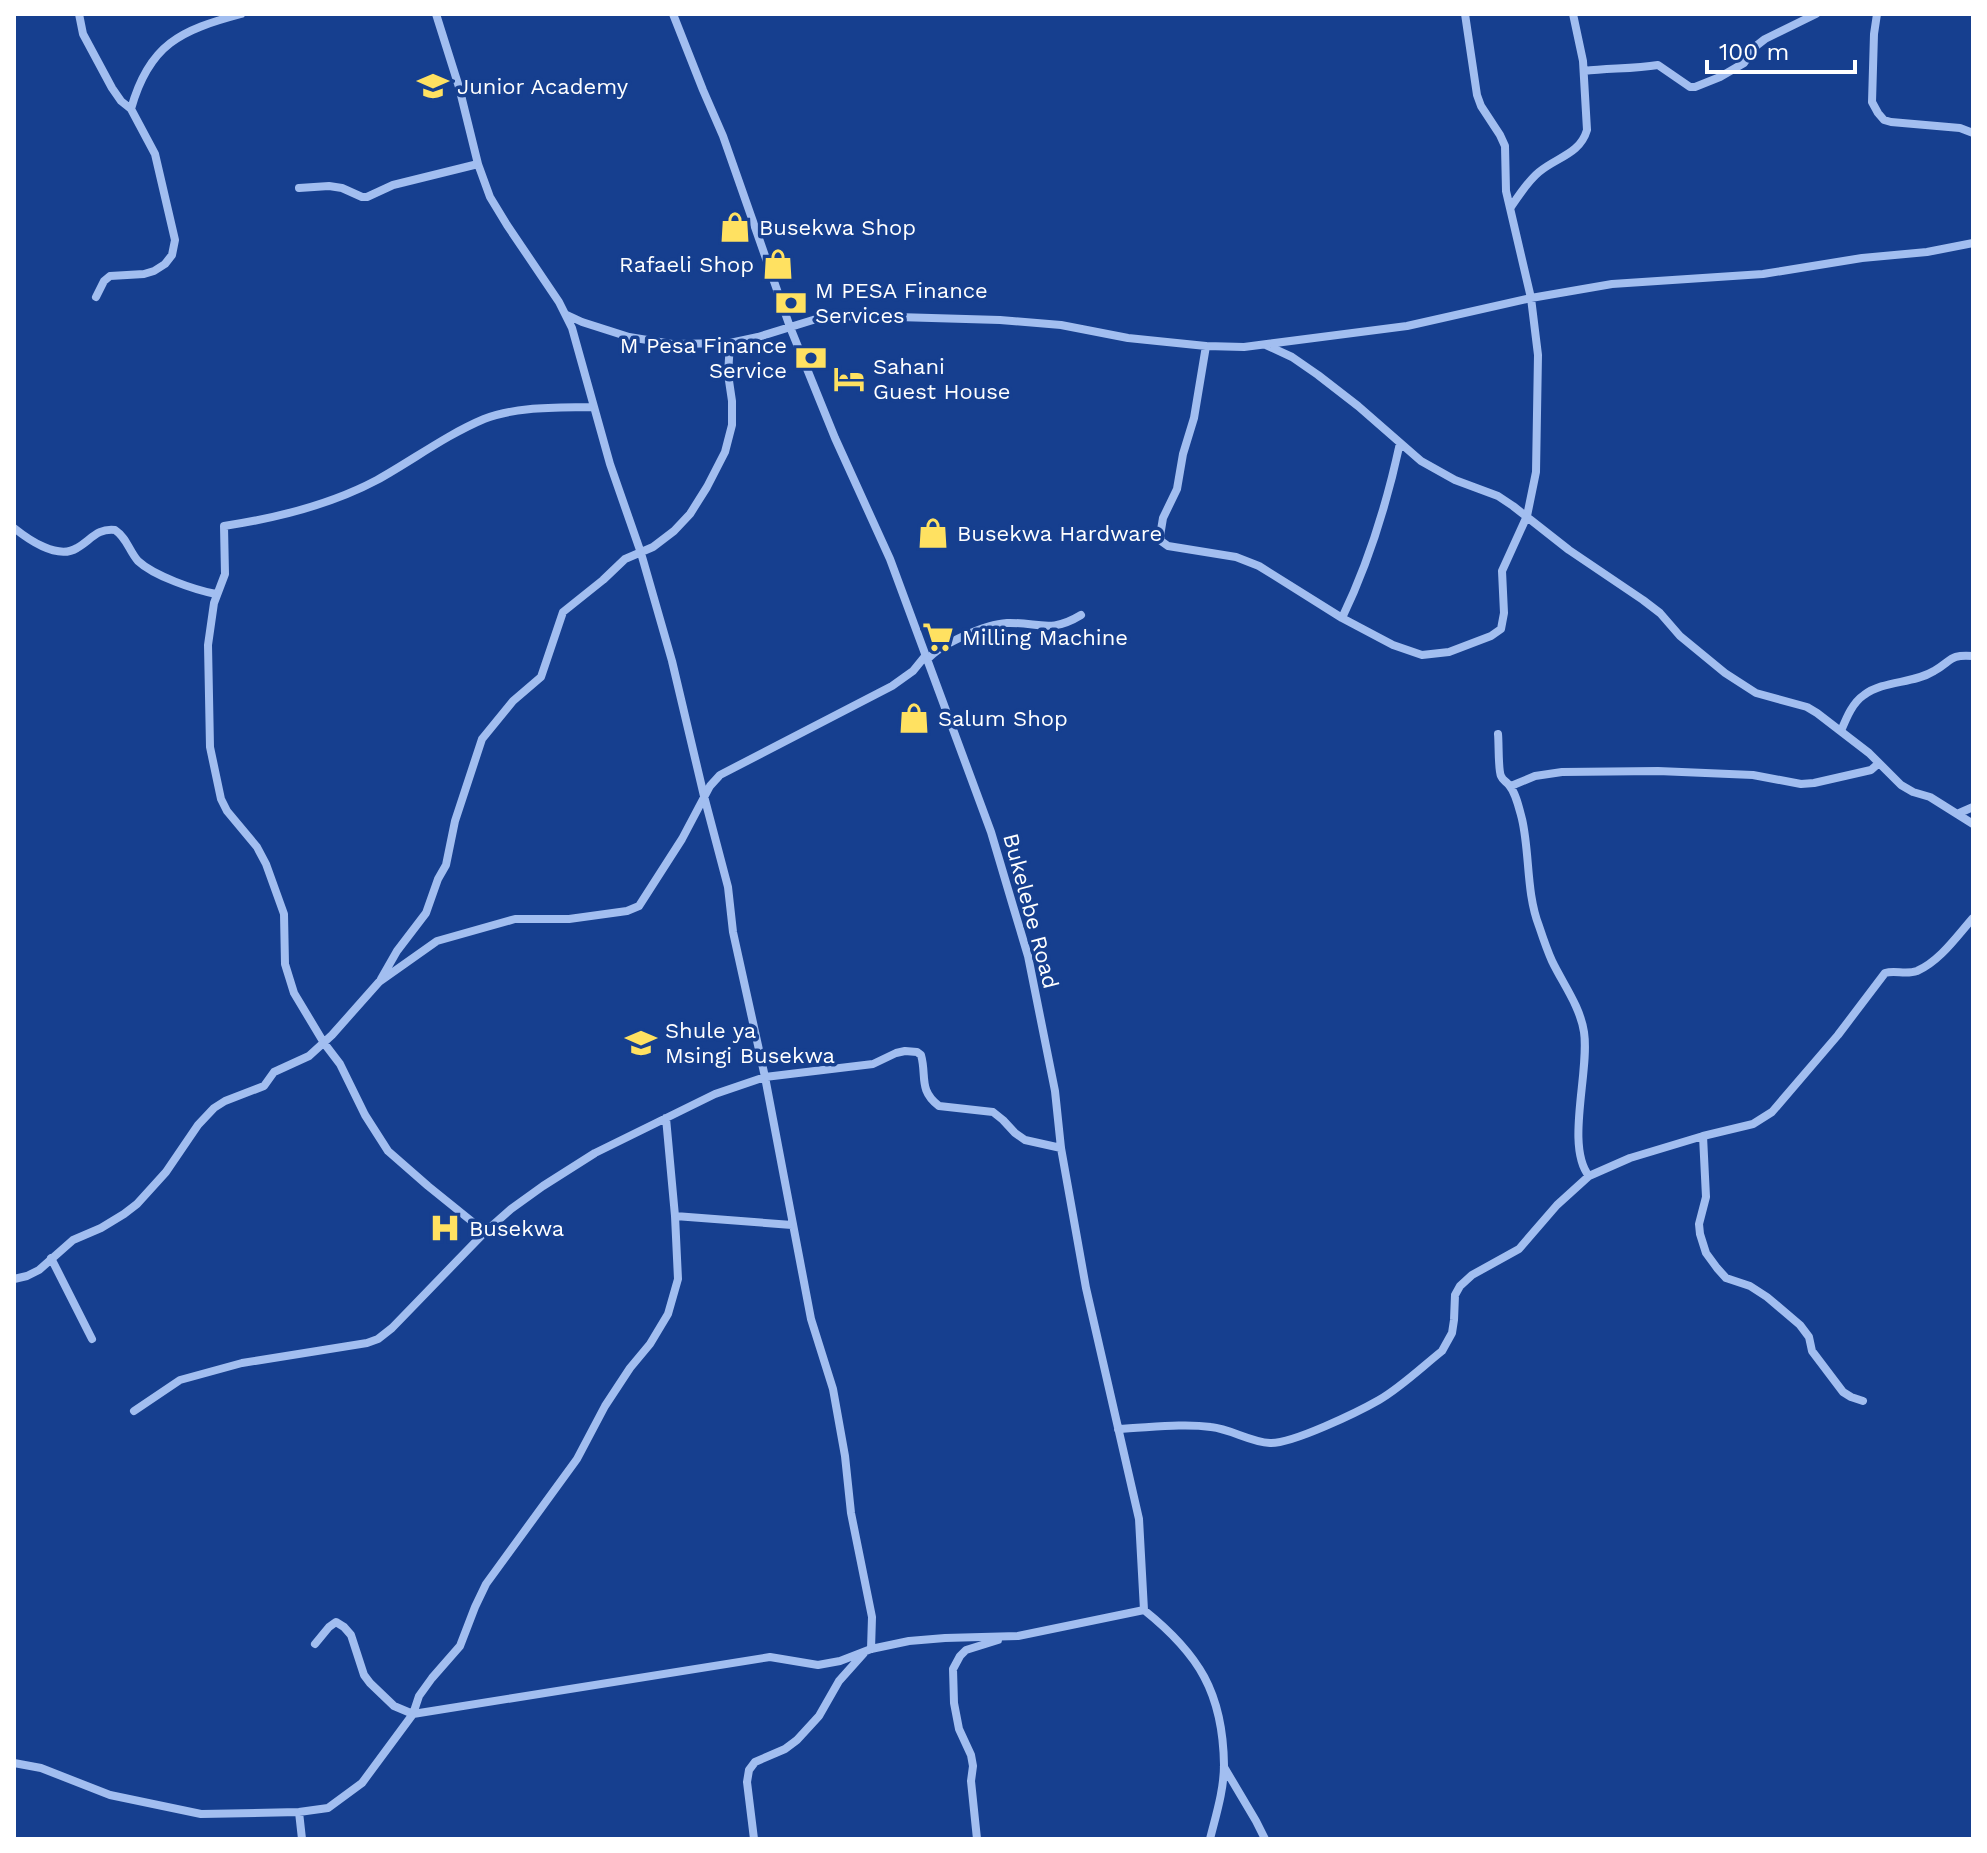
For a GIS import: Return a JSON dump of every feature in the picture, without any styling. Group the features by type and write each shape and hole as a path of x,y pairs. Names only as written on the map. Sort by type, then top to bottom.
{"street":[{"path":"79,14 83,34 112,88 131,109 158,161 176,245 165,264 154,271 108,277 96,297"},
{"path":"131,109 144,74 163,48 192,29 241,14"},
{"path":"436,14 490,197 567,315 672,661 725,873 733,932 765,1077 811,1319 833,1389 845,1456 851,1513 872,1617 868,1651 839,1681 819,1716 797,1740 785,1749 755,1762 749,1770 747,1782 754,1839"},
{"name":"Bukelebe Road","path":"673,14 723,136 790,327 835,438 890,559 991,832 1028,956 1055,1091 1061,1148 1086,1288 1139,1519 1144,1610"},
{"path":"1206,346 1181,474 1163,518 1161,541 1168,546 1236,557 1259,566 1342,618 1393,645 1422,655 1449,652 1499,631 1503,624 1502,571 1527,516 1536,472 1538,355 1531,298 1505,185 1505,146 1481,106 1465,14"},
{"path":"1511,207 1537,174 1572,152 1584,140 1587,130 1584,71 1573,14"},
{"path":"1584,71 1658,65 1690,87 1695,87 1744,63 1765,39 1816,14"},
{"path":"1877,14 1872,102 1878,113 1891,122 1960,128 1973,133"},
{"path":"299,188 329,186 367,197 393,185 478,164"},
{"path":"567,315 599,328 672,344 730,343 828,317 973,318 1061,325 1128,338 1206,346 1266,345 1407,326 1531,298 1612,284 1790,271 1973,243"},
{"path":"14,1279 39,1270 73,1240 101,1228 137,1204 166,1172 198,1125 214,1108 264,1086 274,1072 309,1056 379,982 397,951 426,913 446,865 455,821 486,733 513,701 541,677 563,612 625,559 663,541 690,514 725,452 732,425 728,374 730,343"},
{"path":"1266,345 1292,357 1318,375 1421,461 1455,480 1498,496 1527,516 1569,550 1652,606 1680,636 1725,673 1756,693 1807,707 1869,753 1901,785 1930,797 1973,824"},
{"path":"485,1232 388,1151 365,1115 340,1064 300,1006 289,979 284,952 284,914 266,864 251,839 223,806 218,791 210,747 208,645 216,594 225,574 224,526 283,515 355,491 486,418 516,411 594,407"},
{"path":"1342,618 1384,511 1400,443"},
{"path":"14,528 39,544 62,552 77,548 100,531 115,530 147,568 201,591 216,594"},
{"path":"379,982 448,936 515,919 569,919 627,911 639,906 682,839 704,796 720,775 892,686 938,649 1003,623 1055,626 1069,623 1081,615"},
{"path":"1841,731 1857,700 1864,694 1935,671 1954,656 1973,656"},
{"path":"1498,734 1500,773 1511,786 1521,817 1529,887 1537,920 1585,1035 1578,1134 1583,1169 1589,1176"},
{"path":"1511,786 1535,776 1562,772 1658,771 1753,775 1801,784 1871,770 1879,763"},
{"path":"1957,814 1973,807"},
{"path":"1118,1429 1207,1426 1229,1430 1253,1440 1278,1443 1316,1430 1380,1400 1442,1351 1449,1341 1455,1295 1460,1286 1472,1275 1519,1249 1557,1205 1589,1176 1630,1158 1753,1124 1772,1112 1838,1035 1878,979 1889,972 1914,972 1930,962 1948,948 1973,918"},
{"path":"134,1411 180,1380 242,1363 378,1339 485,1232 543,1186 595,1153 666,1118 715,1094 765,1077 873,1064 911,1050 921,1055 923,1083 939,1106 993,1112 1025,1140 1061,1148"},
{"path":"14,1763 41,1768 110,1795 201,1814 299,1812 328,1808 362,1783 413,1714 419,1696 460,1646 486,1584 577,1459 605,1406 668,1314 678,1279 666,1118"},
{"path":"1703,1136 1706,1197 1699,1224 1706,1253 1726,1278 1750,1286 1791,1317 1806,1332 1812,1351 1843,1392 1863,1401"},
{"path":"675,1216 792,1225"},
{"path":"51,1258 92,1339"},
{"path":"315,1644 329,1627 339,1623 351,1635 364,1675 394,1706 413,1714 770,1657 818,1665 909,1641 1018,1636 1144,1610 1169,1630 1196,1662 1217,1706 1224,1766 1210,1839"},
{"path":"977,1839 971,1781 973,1766 959,1729 953,1669 966,1650 1002,1637"},
{"path":"1224,1766 1265,1839"},
{"path":"299,1812 302,1839"}],"place":[{"name":"Junior Academy","path":"433,86"},
{"name":"Busekwa Shop","path":"735,227"},
{"name":"Rafaeli Shop","path":"778,264"},
{"name":"M PESA Finance Services","path":"791,303"},
{"name":"M Pesa Finance Service","path":"811,358"},
{"name":"Sahani Guest House","path":"849,379"},
{"name":"Busekwa Hardware","path":"933,533"},
{"name":"Milling Machine","path":"938,637"},
{"name":"Salum Shop","path":"914,718"},
{"name":"Shule ya Msingi Busekwa","path":"641,1043"},
{"name":"Busekwa","path":"445,1228"}]}
